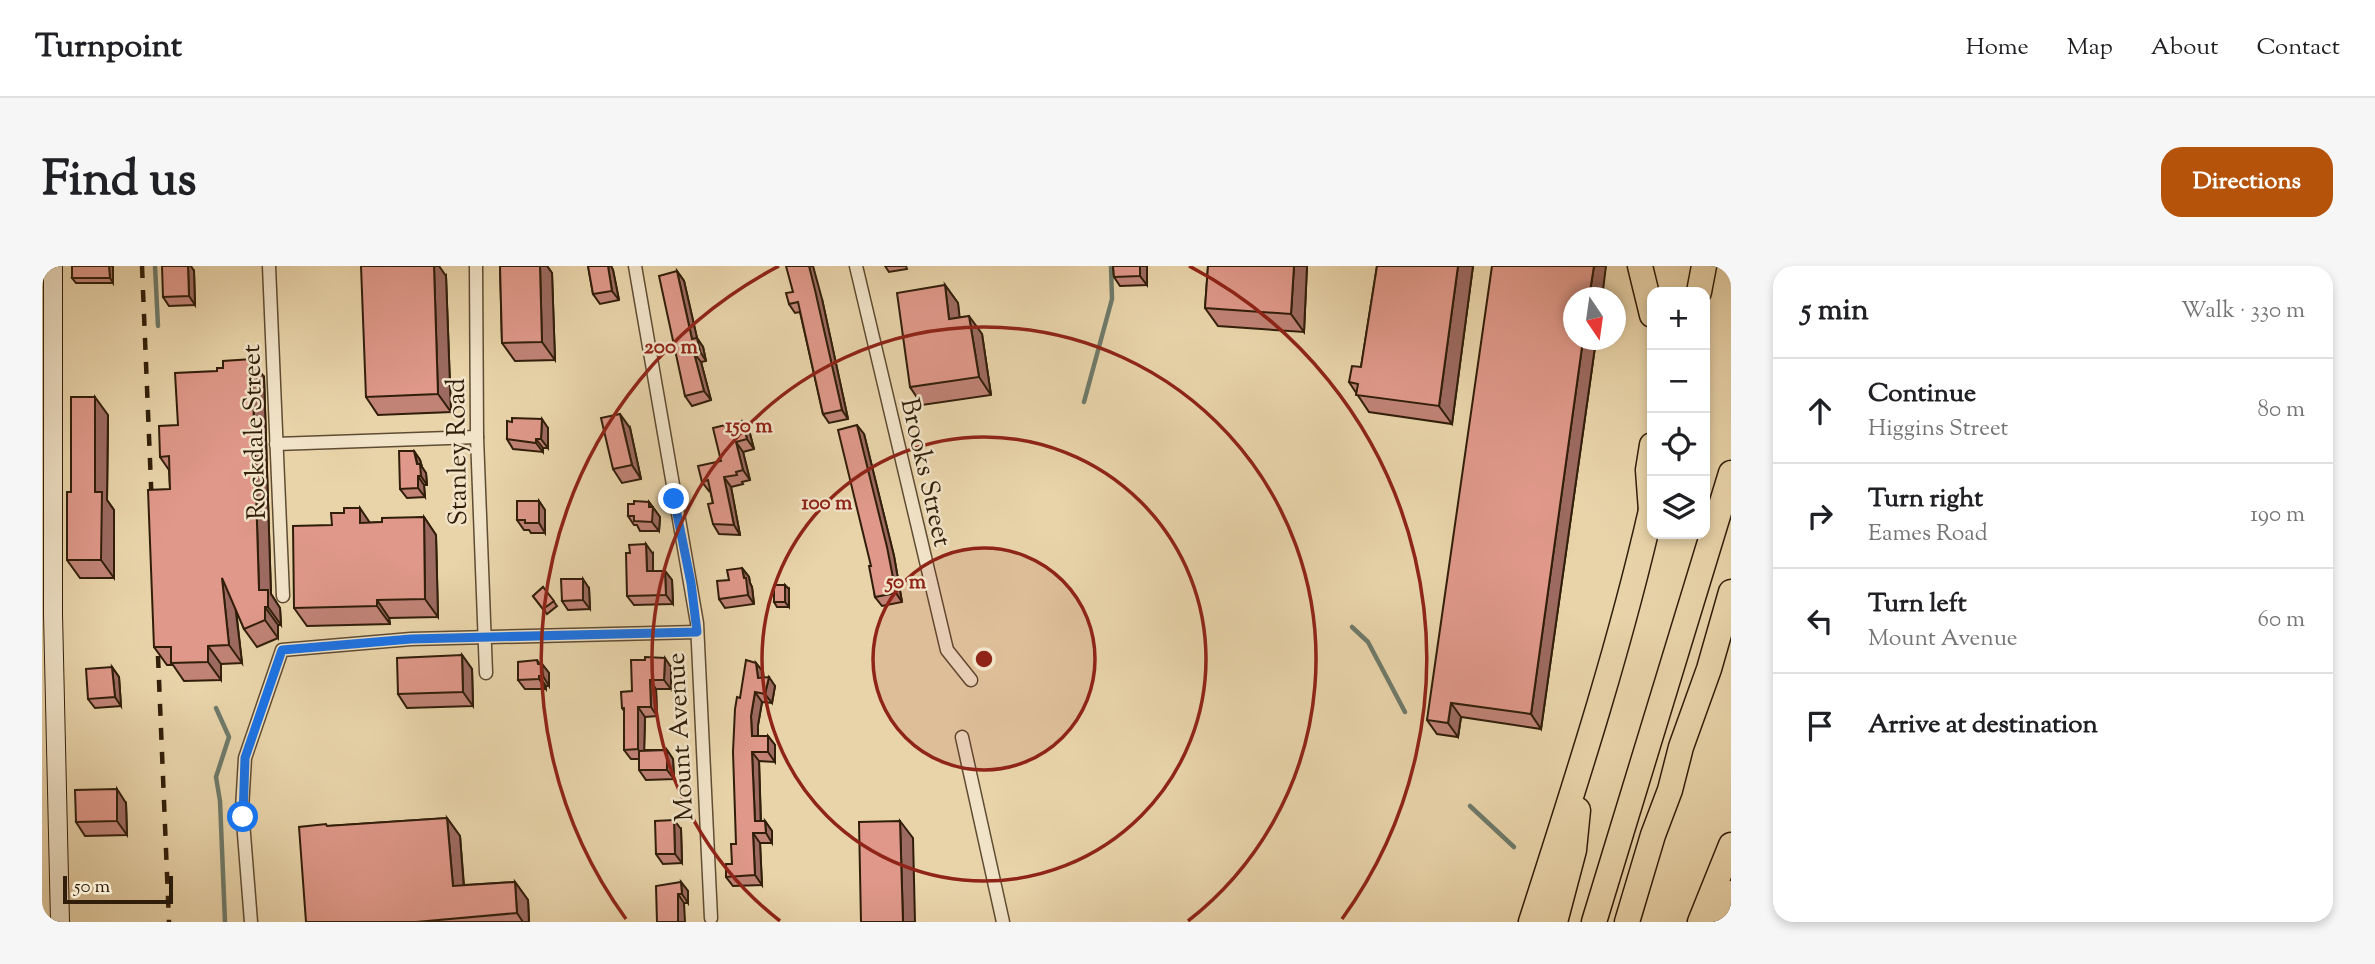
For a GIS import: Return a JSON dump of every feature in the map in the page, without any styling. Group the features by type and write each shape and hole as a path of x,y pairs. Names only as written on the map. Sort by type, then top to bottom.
{"highway":[{"path":"1640,266 1647,295"},
{"path":"1700,287 1704,266"},
{"path":"1594,922 1731,473"},
{"path":"1531,922 1582,764 1632,591 1647,529"},
{"path":"1627,922 1731,593"},
{"path":"1555,922 1574,850 1582,764"},
{"path":"1700,922 1731,845"},
{"path":"1721,922 1731,893"}],"main road":[{"path":"53,266 52,614 60,922"}],"street":[{"name":"Rockdale Street","path":"269,266 283,596"},
{"name":"Stanley Road","path":"476,266 477,437 486,673"},
{"name":"Mount Avenue","path":"635,266 674,499 691,583 697,632 711,918"},
{"name":"Brooks Street","path":"856,266 947,650 971,680"},
{"path":"276,444 477,437"},
{"path":"251,922 242,809 245,758 282,650 411,639 697,632"},
{"path":"962,737 1003,922"}],"building":[{"path":"72,266 109,266 110,278 72,278"},
{"path":"162,266 188,266 189,296 163,297"},
{"path":"361,266 434,266 438,394 366,397"},
{"path":"500,266 540,266 542,342 502,343"},
{"path":"588,266 608,266 612,291 593,294"},
{"path":"786,266 809,266 842,410 823,414 798,302 789,304 786,293 793,292"},
{"path":"1113,266 1140,266 1140,276 1114,277"},
{"path":"1208,266 1294,266 1291,314 1205,308"},
{"path":"1377,266 1458,266 1439,406 1356,395 1358,384 1349,382 1352,366 1361,367"},
{"path":"1492,266 1594,266 1591,287 1563,287 1563,350 1582,350 1531,714 1451,703 1448,723 1427,720"},
{"path":"677,271 692,339 697,338 700,351 694,353 704,391 685,396 659,276"},
{"path":"945,285 949,319 969,316 979,377 910,387 897,293"},
{"path":"252,359 259,590 268,590 265,620 244,629 222,578 229,645 208,646 208,662 171,663 171,647 154,647 148,490 170,489 169,456 160,457 159,426 178,425 175,373 217,371 217,368 223,368 223,361"},
{"path":"71,397 95,397 95,492 102,492 101,560 67,560 67,492 71,492"},
{"path":"620,414 632,465 613,469 601,418"},
{"path":"512,418 542,419 541,439 536,439 536,443 507,439 507,421 512,422"},
{"path":"742,421 747,439 736,442 743,470 736,472 737,475 724,477 734,525 713,524 708,504 713,503 708,480 702,482 698,466 721,461 713,428"},
{"path":"857,425 896,593 875,597 871,566 838,430"},
{"path":"399,451 414,451 417,464 420,464 418,488 400,489"},
{"path":"517,501 539,501 539,523 517,520"},
{"path":"634,501 649,502 649,507 653,507 652,522 634,521 634,516 628,516 628,504 634,504"},
{"path":"344,508 360,508 360,523 382,522 382,518 424,517 425,599 377,600 377,606 294,608 293,526 332,525 331,513 344,513"},
{"path":"646,544 647,571 665,571 666,595 627,596 626,553 630,553 629,545"},
{"path":"742,568 748,595 719,599 717,581 729,580 727,570"},
{"path":"561,579 583,579 583,600 562,601"},
{"path":"774,585 785,585 785,602 774,602"},
{"path":"543,587 554,601 543,609 533,596"},
{"path":"462,655 463,692 398,694 397,658"},
{"path":"645,657 665,658 664,680 650,680 651,707 638,707 638,749 624,750 624,708 621,692 632,691 631,660 645,660"},
{"path":"537,660 538,664 542,664 543,676 539,676 539,679 518,680 518,662"},
{"path":"746,660 756,663 758,678 769,677 765,694 755,692 751,716 752,736 768,736 768,752 752,752 755,821 765,821 766,833 753,833 755,875 726,877 726,864 732,864 731,844 736,844 733,752 735,709 737,697 740,698"},
{"path":"112,667 115,697 88,699 86,669"},
{"path":"667,750 667,770 639,770 639,751"},
{"path":"117,789 117,821 76,822 75,790"},
{"path":"447,818 453,886 515,882 517,913 416,922 306,922 299,827"},
{"path":"674,820 675,854 656,854 655,821"},
{"path":"900,821 903,922 861,922 859,822"},
{"path":"681,882 678,922 657,922 656,886"}],"waterway":[{"path":"155,266 158,326"},
{"path":"1084,402 1112,299 1111,266"},
{"path":"1352,627 1368,642 1405,712"},
{"path":"216,708 229,737 216,777 220,801 225,922"},
{"path":"1470,806 1514,847"}],"railway":[{"path":"142,266 152,509"},
{"path":"157,632 169,922"}],"route":[{"path":"243,817 245,758 282,650 411,639 697,632 691,583 674,499"}]}
